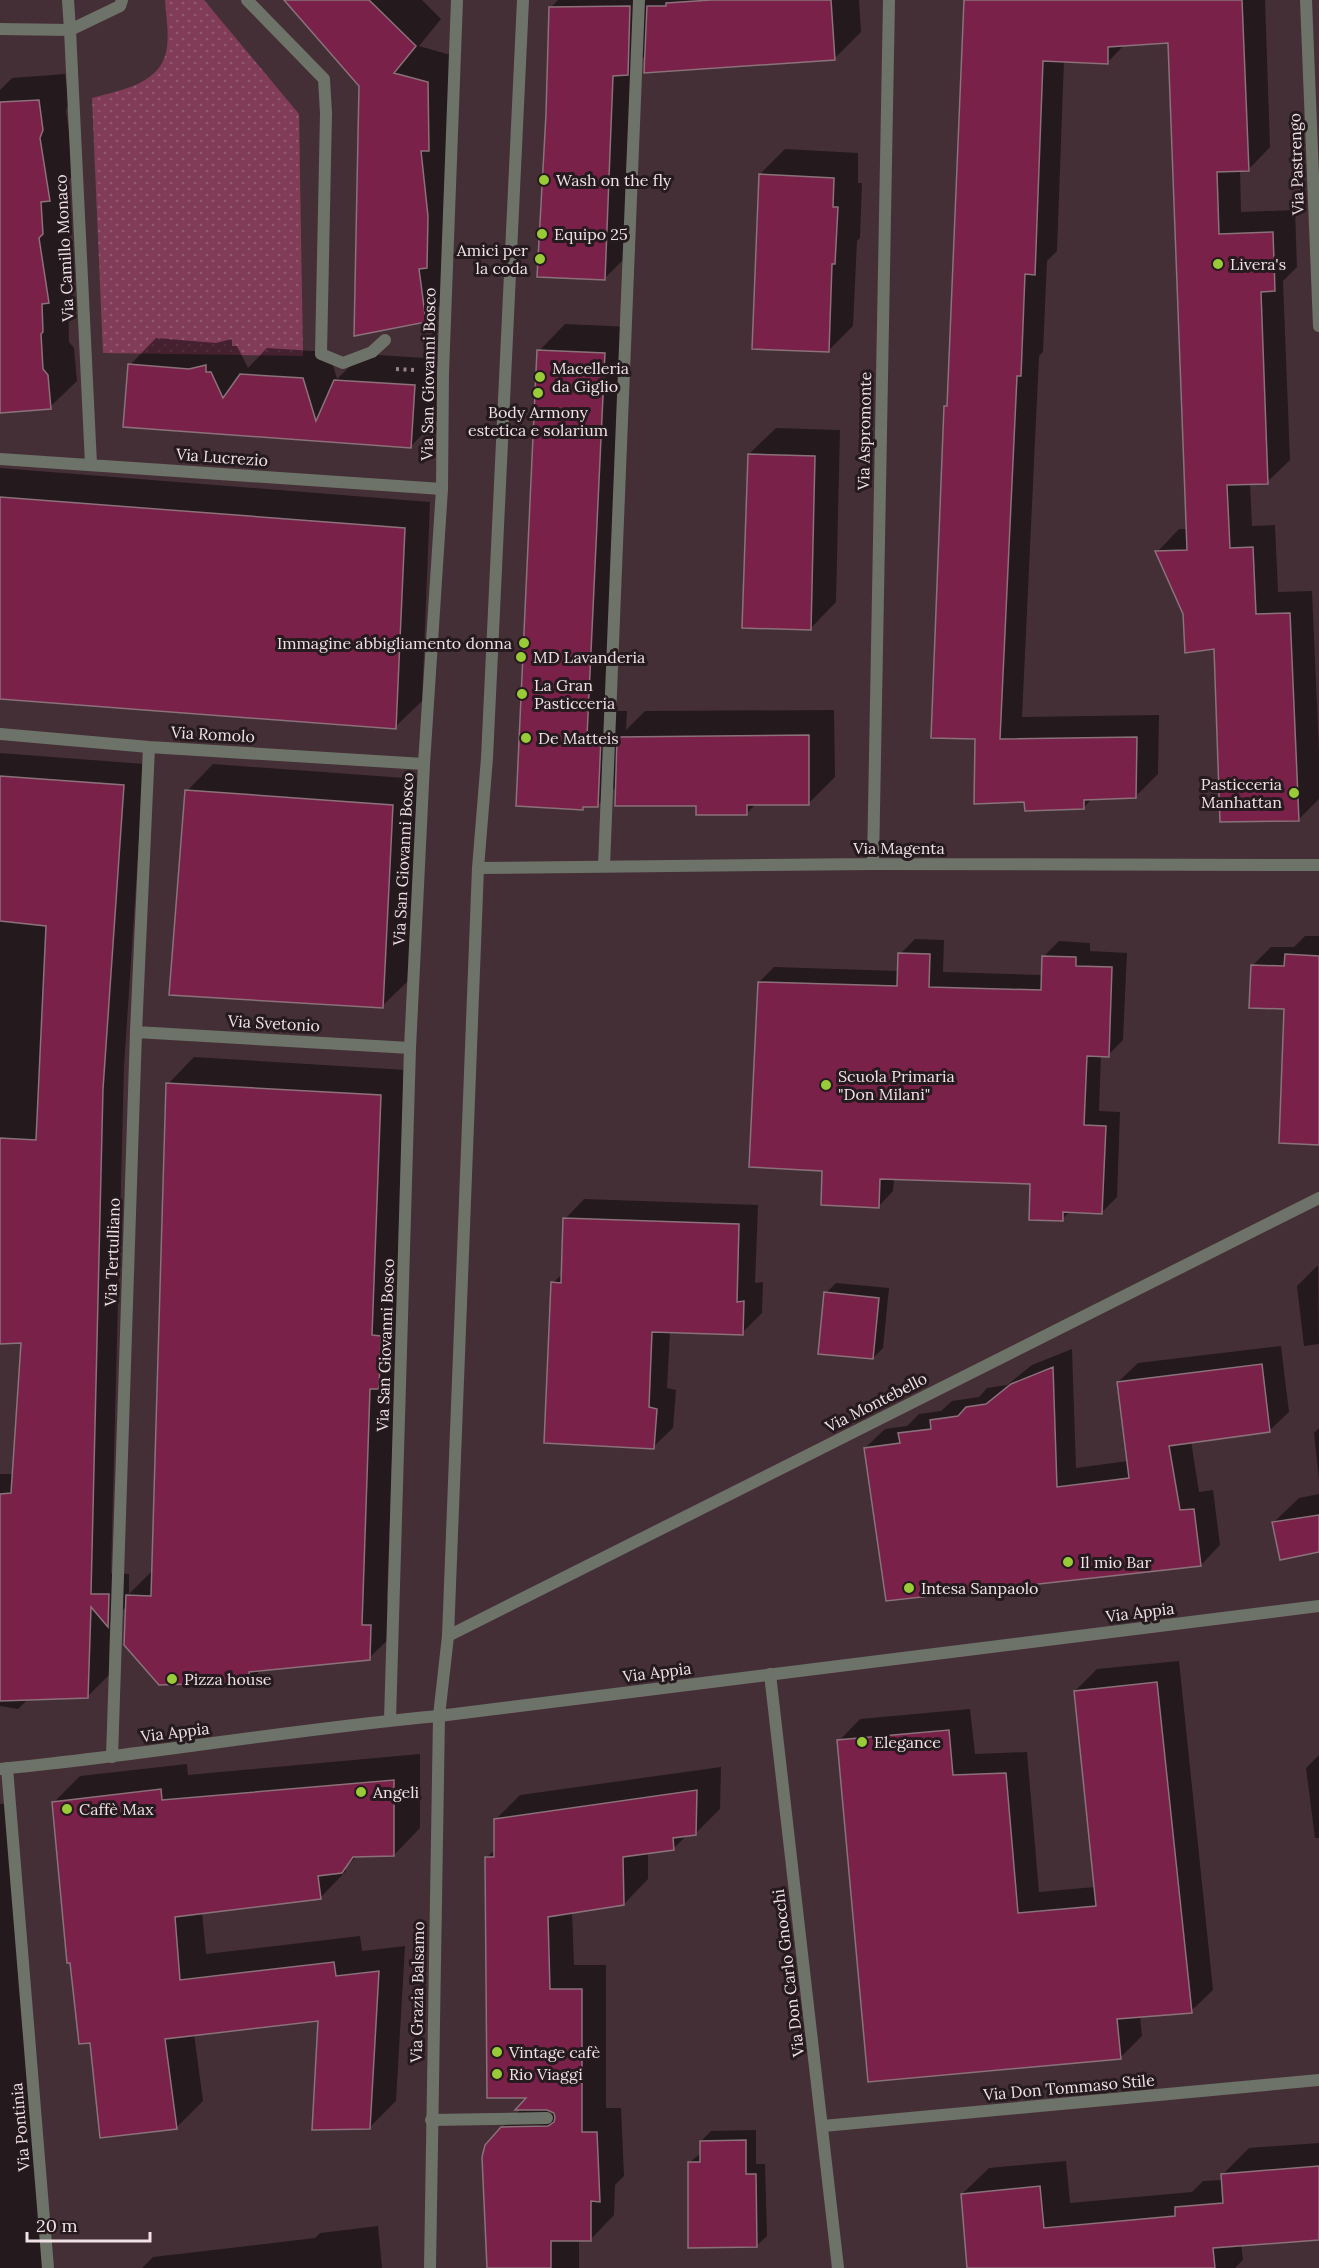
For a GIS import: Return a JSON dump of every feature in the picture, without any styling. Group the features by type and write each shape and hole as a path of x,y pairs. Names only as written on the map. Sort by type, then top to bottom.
{"street":[{"name":"Via Camillo Monaco","path":"68,0 91,464"},
{"path":"0,29 70,30 120,6 122,0"},
{"path":"248,0 324,79 326,113 321,354 343,363 372,352 385,340"},
{"name":"Via San Giovanni Bosco","path":"390,1720 410,1048 424,764 442,489 443,373 457,0"},
{"path":"439,1716 448,1636 478,868 487,758 523,0"},
{"path":"604,866 639,0"},
{"name":"Via Aspromonte","path":"873,864 889,0"},
{"name":"Via Pastrengo","path":"1306,0 1319,326"},
{"name":"Via Lucrezio","path":"0,459 442,489"},
{"name":"Via Romolo","path":"0,734 149,747 424,764"},
{"name":"Via Tertulliano","path":"112,1757 136,1032 149,747"},
{"name":"Via Magenta","path":"478,868 873,864 1319,865"},
{"name":"Via Svetonio","path":"136,1032 410,1048"},
{"name":"Via Montebello","path":"448,1636 1319,1198"},
{"name":"Via Appia","path":"4,1769 1319,1606"},
{"name":"Via Don Carlo Gnocchi","path":"771,1674 838,2268"},
{"name":"Via Grazia Balsamo","path":"430,2268 439,1716"},
{"name":"Via Pontinia","path":"4,1769 48,2268"},
{"name":"Via Don Tommaso Stile","path":"823,2126 1319,2080"},
{"path":"431,2120 547,2118"}],"shaded area":[{"path":"165,0 204,0 299,114 303,356 103,353 92,98 139,83 158,69 167,47"}],"building":[{"path":"284,0 369,0 416,46 394,73 428,82 429,151 421,151 428,216 427,268 419,269 426,322 354,336 359,86"},
{"path":"711,0 831,0 835,60 644,73 647,6"},
{"path":"964,0 1242,0 1249,171 1217,172 1219,234 1273,232 1275,291 1261,292 1268,484 1227,485 1230,548 1253,547 1256,614 1290,613 1299,821 1220,822 1214,649 1185,653 1183,614 1155,551 1187,550 1168,43 1108,47 1108,64 1043,61 1035,275 1025,274 1021,376 1017,376 1000,739 1137,737 1136,798 1084,800 1084,809 1025,811 1024,802 974,804 975,739 931,738 944,406 947,406"},
{"path":"630,6 628,75 613,76 605,280 537,277 549,7"},
{"path":"39,100 43,130 40,138 50,201 41,202 43,234 39,238 49,303 42,304 43,332 41,334 43,369 48,375 51,409 0,413 0,102"},
{"path":"759,174 834,178 833,207 838,207 835,264 832,264 829,352 752,349"},
{"path":"537,350 605,353 587,737 601,737 598,807 583,807 583,810 516,806"},
{"path":"128,364 189,369 206,365 206,372 211,372 223,398 240,374 303,378 316,421 334,380 415,385 411,448 123,427"},
{"path":"748,454 815,456 811,630 742,628"},
{"path":"0,497 405,528 396,729 0,699"},
{"path":"809,735 809,805 747,805 747,815 696,815 696,806 615,806 617,737"},
{"path":"0,776 124,785 103,1089 91,1594 109,1594 108,1627 91,1607 88,1698 0,1701 0,1494 11,1493 21,1343 0,1344 0,1138 36,1140 46,926 0,921"},
{"path":"185,790 393,805 383,1008 169,995"},
{"path":"898,953 930,954 929,987 1041,990 1042,956 1076,957 1076,966 1112,967 1109,1057 1087,1056 1084,1125 1106,1126 1102,1214 1063,1212 1063,1221 1029,1220 1030,1184 880,1179 879,1208 821,1205 822,1171 749,1167 758,982 897,986"},
{"path":"1285,954 1319,956 1319,1145 1279,1143 1284,1009 1249,1008 1251,965 1284,966"},
{"path":"166,1083 381,1095 372,1335 381,1336 379,1389 370,1389 362,1625 371,1625 370,1660 249,1672 250,1682 159,1685 124,1645 126,1595 151,1596"},
{"path":"563,1218 739,1224 737,1302 744,1301 743,1335 652,1332 649,1407 657,1409 654,1449 544,1443 551,1282 561,1283"},
{"path":"824,1292 879,1298 873,1359 818,1354"},
{"path":"1262,1364 1270,1432 1169,1446 1180,1510 1194,1509 1201,1566 886,1601 864,1448 900,1443 898,1433 931,1429 930,1420 958,1416 966,1407 986,1404 1011,1384 1053,1367 1057,1487 1129,1478 1117,1382"},
{"path":"1319,1515 1319,1552 1280,1560 1272,1522"},
{"path":"1157,1682 1192,2013 1117,2019 1121,2059 868,2082 837,1740 949,1730 953,1775 1006,1773 1018,1913 1096,1906 1074,1691"},
{"path":"394,1780 394,1856 353,1857 342,1873 318,1876 321,1899 175,1917 180,1980 334,1962 336,1976 379,1971 370,2129 312,2130 318,2021 165,2039 177,2129 100,2138 90,2043 79,2044 70,1963 67,1963 52,1802 161,1789 162,1800"},
{"path":"697,1790 696,1835 673,1838 674,1850 623,1857 624,1905 548,1917 550,1989 582,1989 582,2132 597,2132 600,2202 591,2201 591,2241 551,2241 551,2268 487,2268 482,2157 485,2145 501,2127 548,2126 554,2122 555,2118 554,2113 547,2110 515,2110 526,2098 487,2098 485,1857 494,1857 494,1819"},
{"path":"746,2140 746,2174 756,2174 757,2247 688,2248 688,2162 700,2162 700,2141"},
{"path":"1319,2166 1319,2240 1213,2248 1215,2268 967,2268 961,2194 1040,2186 1044,2228 1175,2216 1175,2207 1223,2203 1221,2174"}],"place":[{"name":"Wash on the fly","path":"544,180"},
{"name":"Equipo 25","path":"542,234"},
{"name":"Amici per la coda","path":"540,259"},
{"name":"Livera's","path":"1218,264"},
{"name":"Macelleria da Giglio","path":"540,377"},
{"name":"Body Armony estetica e solarium","path":"538,393"},
{"name":"Immagine abbigliamento donna","path":"524,643"},
{"name":"MD Lavanderia","path":"521,657"},
{"name":"La Gran Pasticceria","path":"522,694"},
{"name":"De Matteis","path":"526,738"},
{"name":"Pasticceria Manhattan","path":"1294,793"},
{"name":"Scuola Primaria \"Don Milani\"","path":"826,1085"},
{"name":"Il mio Bar","path":"1068,1562"},
{"name":"Intesa Sanpaolo","path":"909,1588"},
{"name":"Pizza house","path":"172,1679"},
{"name":"Elegance","path":"862,1742"},
{"name":"Angeli","path":"361,1792"},
{"name":"Caffè Max","path":"67,1809"},
{"name":"Vintage cafè","path":"497,2052"},
{"name":"Rio Viaggi","path":"497,2074"}]}
